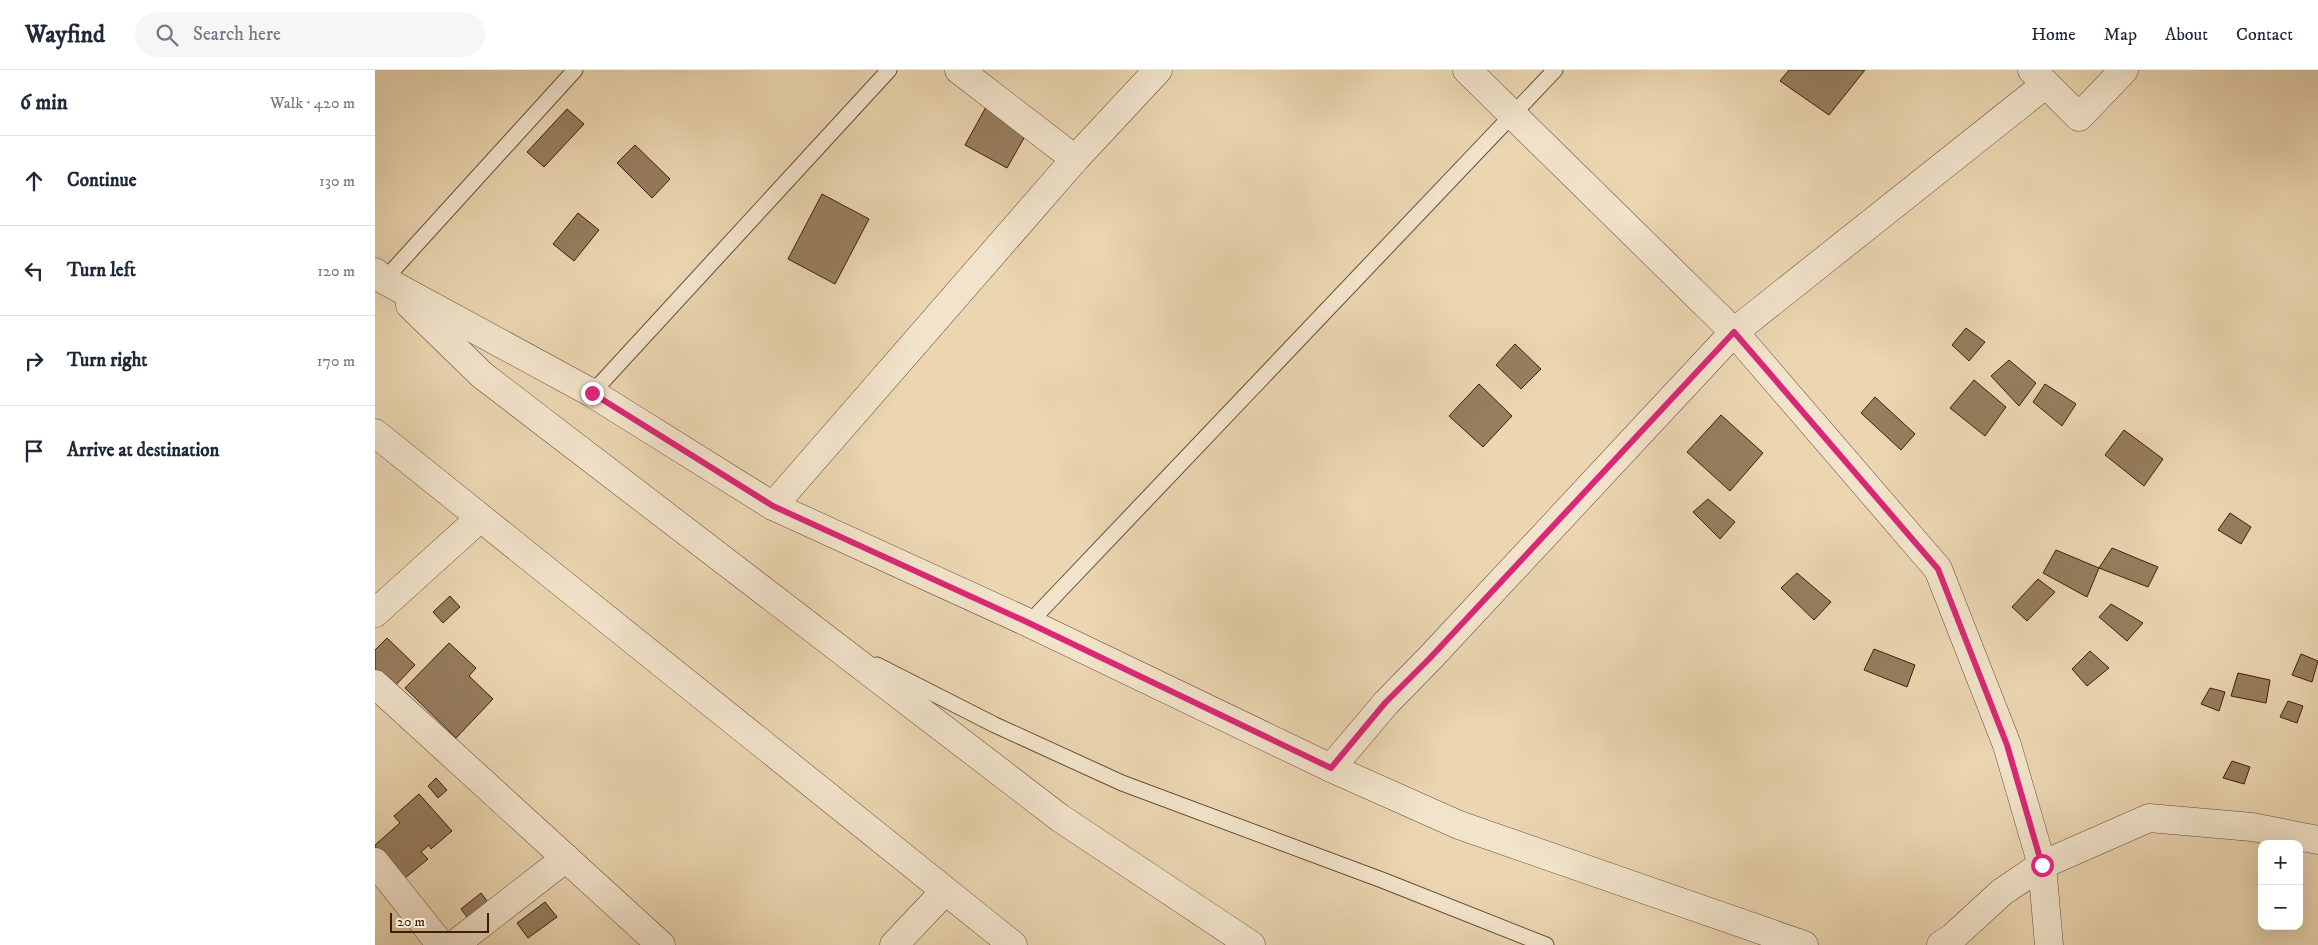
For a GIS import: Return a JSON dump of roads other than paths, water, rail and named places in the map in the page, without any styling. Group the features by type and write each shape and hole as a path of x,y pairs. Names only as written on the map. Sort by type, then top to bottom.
{"street":[{"path":"959,70 1075,159"},
{"path":"773,506 1075,159 1158,70"},
{"path":"1467,70 1734,332 1938,569 2007,745 2042,865 2049,945"},
{"path":"1331,768 1385,703 1430,658 1734,332 2039,77 2079,117 2124,70"},
{"path":"380,276 592,393 773,506 1029,623 1331,768 1459,825 1804,945"},
{"path":"380,276 482,375 1060,818 1251,945"},
{"path":"375,433 1013,945"},
{"path":"375,613 480,518"},
{"path":"375,684 661,945"},
{"path":"1941,945 2002,892 2042,865 2149,818 2252,827 2318,840"},
{"path":"454,945 566,858"},
{"path":"375,862 441,945"},
{"path":"894,945 945,891"}],"lane":[{"path":"380,276 575,70"},
{"path":"592,393 889,70"},
{"path":"1029,623 1555,70"},
{"path":"829,641 995,725 1122,783 1382,880 1546,945"}]}
